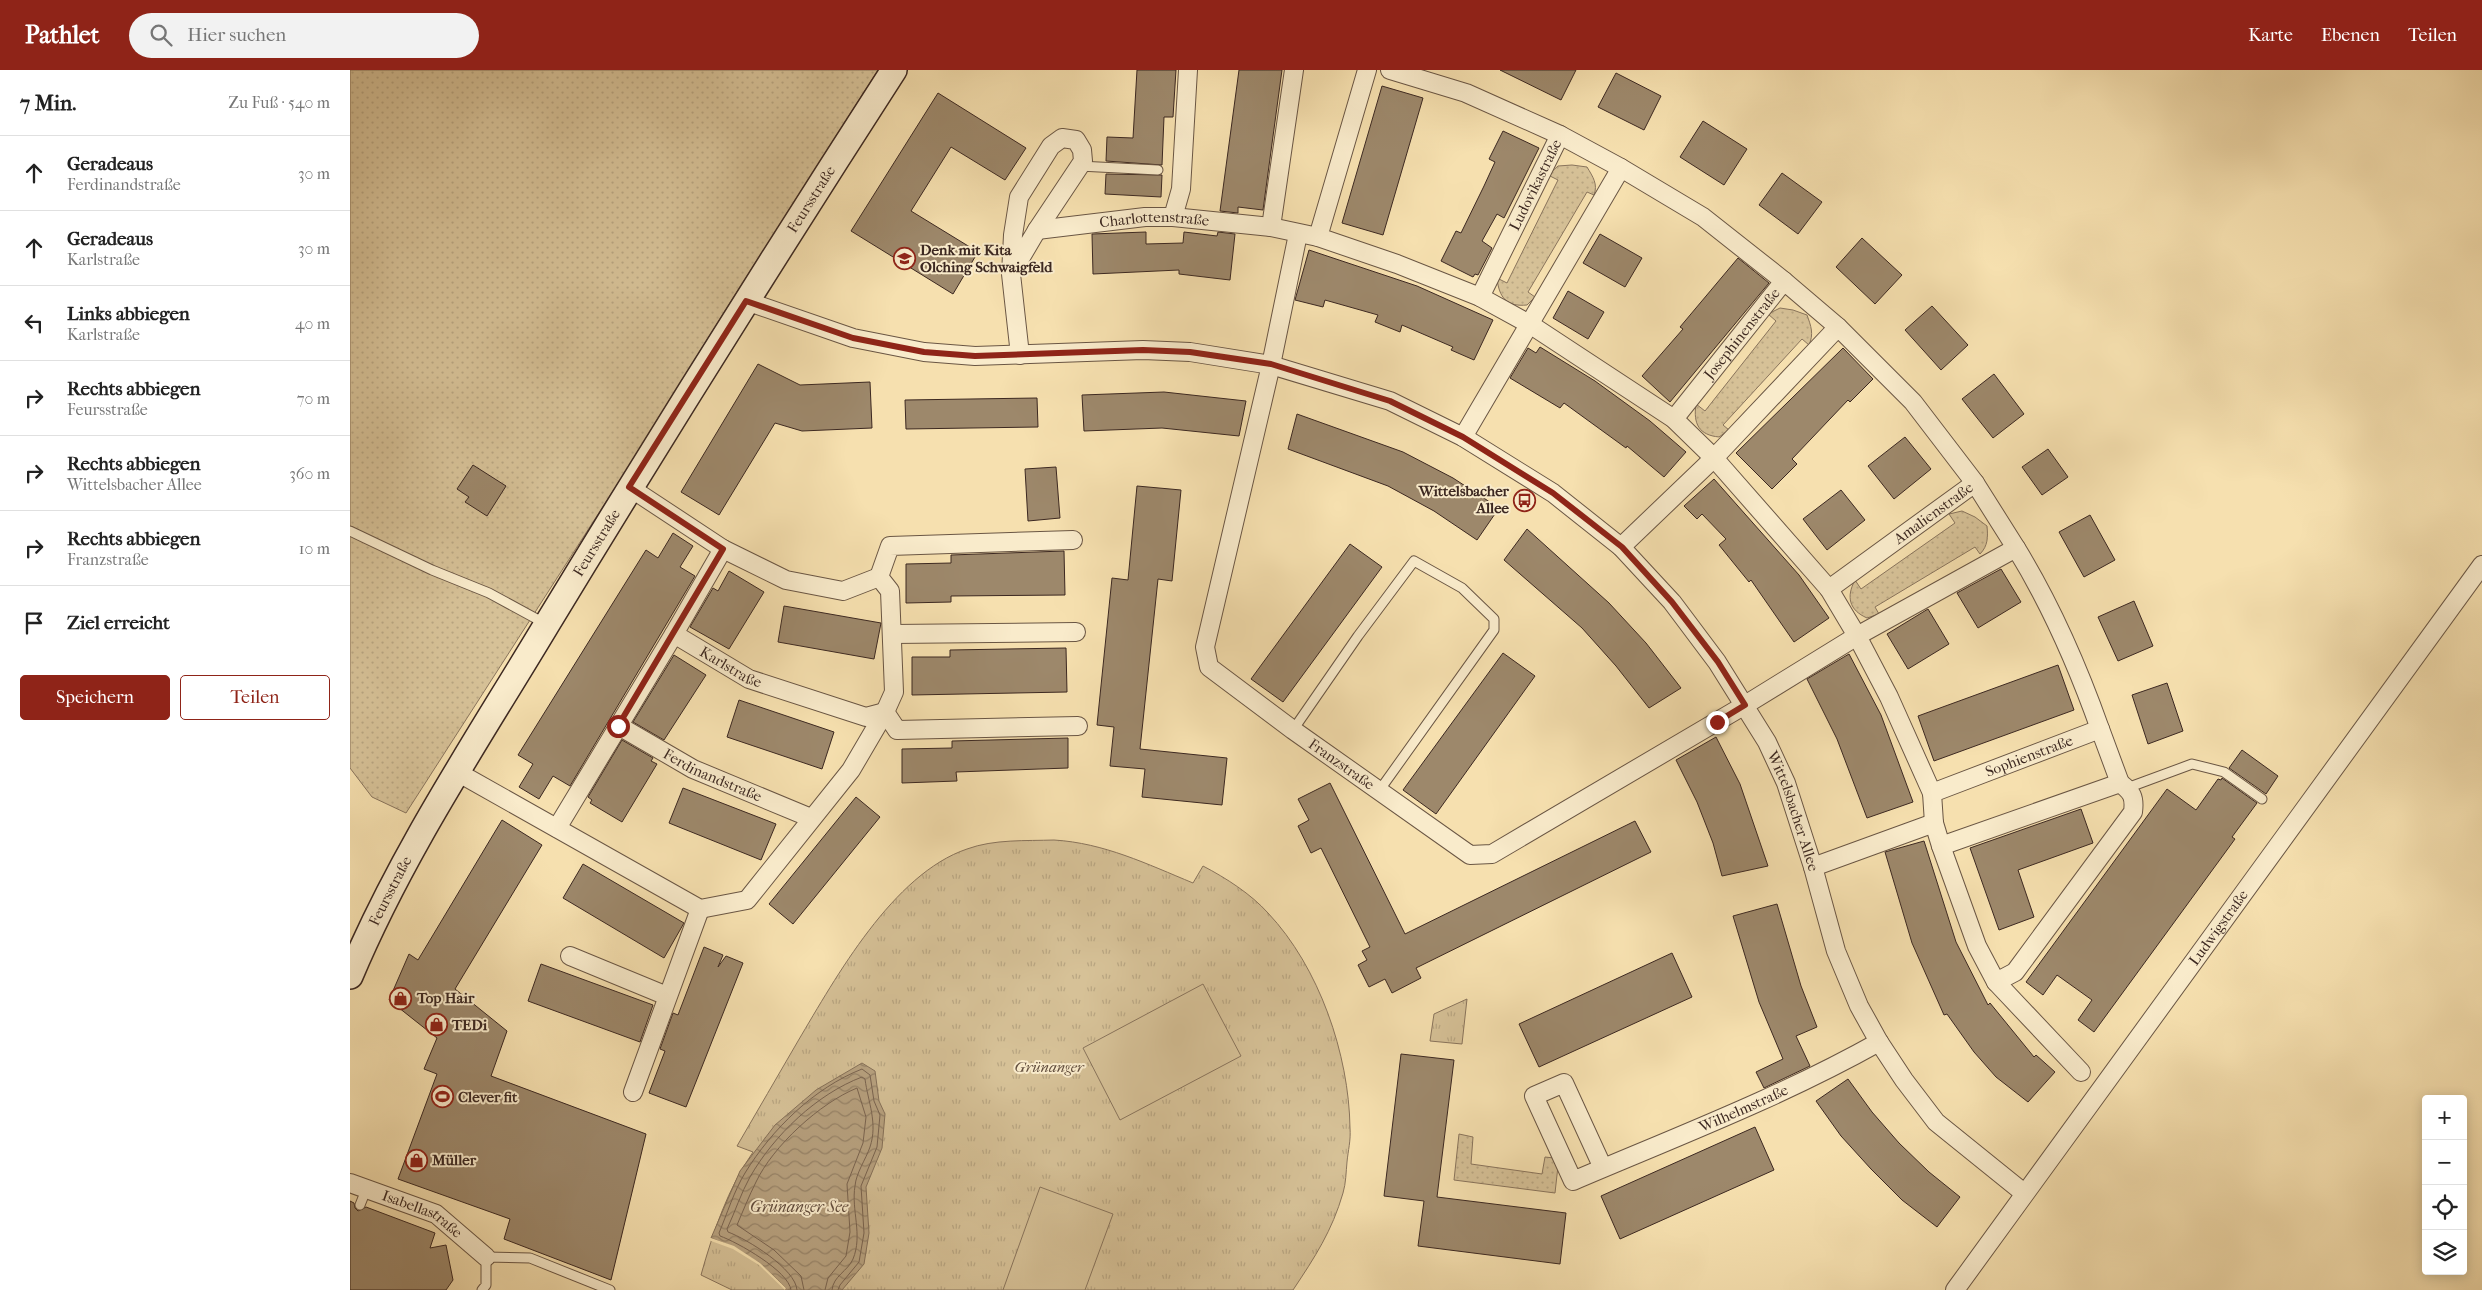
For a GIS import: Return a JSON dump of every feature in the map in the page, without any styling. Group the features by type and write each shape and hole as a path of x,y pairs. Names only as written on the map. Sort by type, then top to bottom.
{"street":[{"name":"Feursstraße","path":"350,976 371,926 456,772 629,487 894,70"},
{"path":"1173,217 1181,189 1188,70"},
{"path":"1271,227 1294,70"},
{"path":"1318,238 1367,70"},
{"path":"1390,70 1466,93 1560,135"},
{"name":"Ludovikastraße","path":"1480,297 1560,135 1622,168 1703,217 1784,281"},
{"path":"1011,274 1082,161 1082,150 1076,140 1062,138 1051,146 1019,197 1013,234 1011,274 1020,355"},
{"path":"1463,437 1531,325 1622,168"},
{"name":"Charlottenstraße","path":"1037,230 1145,217 1173,217 1271,227 1318,238 1397,264 1480,297 1531,325"},
{"path":"1271,364 1298,234"},
{"name":"Josephinenstraße","path":"1674,419 1784,281 1838,327 1913,402 1976,483"},
{"name":"Wittelsbacher Allee","path":"746,301 834,332 924,352 975,356 1143,350 1190,352 1271,364 1390,401 1463,437 1553,493 1622,547 1672,602 1718,662 1766,742 1786,783 1813,867 1836,951 1859,1006 1879,1042 1904,1080 1936,1122 2024,1194"},
{"path":"1531,325 1674,419 1714,458 1829,590 1857,636 1889,697 1932,793 1934,823 1940,846 1977,946 1996,982 2081,1072"},
{"path":"1622,547 1714,458 1838,327"},
{"name":"Franzstraße","path":"1271,364 1205,647 1209,667 1293,730 1470,855 1492,854 1745,705"},
{"name":"Amalienstraße","path":"1829,590 1976,483 2037,582 2086,690 2100,729"},
{"path":"629,487 723,549 786,580 844,591 879,577 890,546 1073,540"},
{"path":"1745,705 1857,636 2016,548"},
{"path":"557,828 723,549"},
{"name":"Ludwigstraße","path":"1954,1290 2482,565"},
{"path":"456,772 700,909 747,900 851,770 885,712 894,692 890,591 879,577"},
{"path":"893,634 1076,632"},
{"name":"Karlstraße","path":"674,634 749,679 866,717 885,712"},
{"path":"885,712 897,730 1078,726"},
{"name":"Ferdinandstraße","path":"618,726 693,769 811,818"},
{"path":"1996,982 2015,972 2133,812 2134,799 2123,786 2100,729"},
{"name":"Sophienstraße","path":"1932,793 2100,729"},
{"path":"1940,846 2123,786"},
{"path":"1813,867 1934,823"},
{"path":"633,1092 700,909"},
{"path":"570,956 667,996"},
{"name":"Wilhelmstraße","path":"1603,1168 1564,1083 1534,1096 1572,1181 1603,1168 1805,1081 1879,1042"},
{"name":"Isabellastraße","path":"359,1193 436,1214 486,1257"}],"lane":[{"path":"1079,166 1158,170"},
{"path":"350,531 432,570 490,592 547,624"},
{"path":"1293,730 1358,636 1414,561 1462,588 1494,619 1494,630 1379,791"},
{"path":"2123,786 2192,764 2224,772 2262,799"},
{"path":"482,1290 486,1284 486,1257 530,1258 610,1290"}],"green space":[{"path":"350,70 878,70 620,480 406,813 372,797 350,768"},
{"path":"1558,166 1587,167 1595,184 1594,195 1587,192 1528,292 1535,297 1527,305 1509,303 1502,296 1497,278 1507,283 1558,180 1548,175"},
{"path":"1780,308 1807,315 1812,334 1809,345 1802,339 1723,425 1729,430 1719,437 1702,431 1697,423 1696,404 1705,411 1776,321 1768,314"},
{"path":"1962,511 1975,517 1987,526 1987,541 1985,548 1980,554 1975,547 1875,607 1879,614 1867,618 1856,611 1850,597 1855,580 1861,589 1955,523 1949,514"},
{"name":"Grünanger","path":"1054,840 1090,845 1108,850 1193,883 1203,866 1238,887 1268,913 1302,959 1316,985 1328,1013 1344,1071 1350,1137 1345,1185 1339,1207 1322,1243 1293,1290 732,1290 701,1275 722,1211 736,1180 753,1152 737,1146 830,988 869,930 891,904 915,881 940,862 977,846 1010,841"},
{"path":"1203,984 1241,1056 1120,1120 1083,1048"},
{"path":"1467,999 1462,1044 1430,1041 1434,1014"},
{"path":"1459,1134 1473,1137 1471,1164 1542,1174 1545,1157 1554,1158 1558,1166 1555,1193 1454,1180"},
{"path":"1040,1187 1113,1214 1085,1290 1003,1290"}],"water":[{"name":"Grünanger See","path":"862,1063 875,1071 879,1101 885,1114 882,1148 866,1187 869,1233 864,1264 842,1290 785,1290 786,1288 777,1279 752,1258 711,1238 740,1171 775,1125 816,1090"}],"pier":[{"path":"711,1238 734,1246 760,1263 786,1288 785,1290 759,1265 733,1249 711,1241"}],"building":[{"path":"1137,70 1176,70 1173,117 1164,117 1162,165 1106,161 1107,137 1133,138"},
{"path":"1239,70 1282,70 1263,210 1238,207 1238,213 1220,211"},
{"path":"1500,70 1576,70 1561,100"},
{"path":"1616,73 1661,96 1644,130 1598,107"},
{"path":"1382,86 1423,98 1383,235 1342,223"},
{"path":"938,93 1026,148 1005,180 951,147 911,211 978,252 953,294 851,231"},
{"path":"1703,121 1747,149 1724,185 1680,157"},
{"path":"1503,131 1539,148 1504,218 1497,214 1482,241 1492,248 1478,275 1475,274 1473,277 1441,261 1456,231 1461,233 1484,186 1495,162 1489,159"},
{"path":"1782,173 1822,202 1798,234 1759,205"},
{"path":"1106,174 1162,175 1161,197 1105,194"},
{"path":"1146,232 1146,244 1183,243 1184,232 1217,236 1218,232 1235,234 1230,280 1179,274 1179,270 1093,274 1092,234"},
{"path":"1600,234 1642,258 1625,287 1583,263"},
{"path":"1862,238 1902,275 1875,304 1836,267"},
{"path":"1309,250 1417,286 1493,320 1474,360 1451,350 1453,347 1402,325 1400,332 1375,322 1378,315 1325,300 1323,307 1295,300"},
{"path":"1738,258 1769,283 1670,402 1642,376 1683,329 1680,327"},
{"path":"1568,291 1604,312 1588,339 1553,318"},
{"path":"1932,306 1968,345 1941,370 1905,330"},
{"path":"1540,347 1595,381 1650,421 1686,452 1664,477 1627,446 1626,448 1564,403 1560,408 1510,378 1528,348 1536,353"},
{"path":"1843,348 1873,379 1850,402 1848,400 1792,459 1797,464 1772,489 1736,453"},
{"path":"758,364 800,385 870,382 872,428 802,431 775,423 719,515 681,492"},
{"path":"1994,374 2024,414 1993,438 1962,399"},
{"path":"1164,392 1246,401 1239,436 1162,428 1084,431 1082,395"},
{"path":"1037,398 1038,427 906,429 905,400"},
{"path":"1297,414 1403,452 1453,478 1499,508 1477,540 1434,511 1388,486 1288,449"},
{"path":"1905,437 1931,469 1894,499 1868,466"},
{"path":"2048,449 2068,477 2042,495 2022,467"},
{"path":"473,465 506,486 487,516 465,502 469,497 457,489"},
{"path":"1056,467 1060,518 1028,521 1025,469"},
{"path":"1714,479 1799,575 1829,618 1794,642 1751,580 1749,582 1719,545 1726,539 1702,514 1697,519 1684,506"},
{"path":"1137,486 1181,490 1172,581 1158,579 1140,749 1227,758 1222,805 1142,797 1145,769 1110,766 1114,727 1097,725 1112,578 1128,580"},
{"path":"1841,490 1865,520 1827,550 1803,519"},
{"path":"2090,515 2115,560 2084,577 2059,532"},
{"path":"1527,529 1609,603 1646,643 1681,688 1649,708 1616,666 1582,628 1504,560"},
{"path":"673,533 693,546 680,567 695,576 570,786 553,776 539,799 519,787 533,764 518,755 646,550 658,558"},
{"path":"1350,544 1382,567 1283,702 1251,679"},
{"path":"1064,551 1065,595 951,596 951,602 906,603 906,564 951,563 951,555"},
{"path":"2001,569 2021,602 1978,628 1957,593"},
{"path":"729,571 764,592 729,649 690,627 713,588 718,591"},
{"path":"2134,601 2153,646 2118,661 2098,617"},
{"path":"784,606 881,623 874,659 778,642"},
{"path":"1928,609 1949,644 1908,669 1887,634"},
{"path":"1066,648 1067,692 912,695 912,657 950,657 950,650"},
{"path":"1503,653 1535,676 1436,814 1403,790"},
{"path":"1849,654 1881,715 1913,802 1867,818 1837,739 1807,679"},
{"path":"674,655 706,675 664,740 633,722"},
{"path":"2058,665 2074,710 1934,761 1918,716"},
{"path":"2167,683 2183,731 2148,744 2132,695"},
{"path":"739,700 834,732 822,769 727,737"},
{"path":"1716,737 1740,784 1768,866 1722,876 1713,843 1697,802 1676,760"},
{"path":"1068,738 1068,768 956,772 957,781 902,783 902,749 952,748 952,741"},
{"path":"622,740 653,758 651,761 657,764 622,822 590,803 592,800 588,797"},
{"path":"2242,750 2278,776 2266,794 2229,768"},
{"path":"2222,778 2257,803 2232,837 2235,839 2094,1032 2078,1020 2092,1000 2057,975 2043,995 2026,982 2167,789 2196,810 2218,779 2221,780"},
{"path":"1330,783 1405,934 1635,821 1651,852 1416,968 1421,978 1392,993 1385,979 1369,987 1358,965 1367,960 1362,951 1370,947 1321,848 1311,853 1298,826 1309,820 1298,799"},
{"path":"683,788 776,824 761,860 669,823"},
{"path":"856,797 880,817 793,924 769,904"},
{"path":"2081,809 2093,843 2018,870 2034,917 1999,930 1970,848"},
{"path":"502,820 542,845 455,989 507,1031 491,1076 646,1134 611,1280 504,1239 510,1219 398,1179 437,1074 424,1069 437,1038 389,1000 409,954 418,960"},
{"path":"1924,841 1956,942 1988,1005 1990,1003 2034,1057 2036,1055 2055,1072 2028,1102 1996,1077 1974,1052 1947,1014 1944,1015 1912,943 1885,852"},
{"path":"583,864 684,923 664,958 563,898"},
{"path":"1777,904 1801,986 1817,1027 1796,1036 1810,1066 1764,1088 1756,1072 1783,1059 1759,1002 1733,916"},
{"path":"704,947 723,955 718,967 726,956 743,963 686,1107 649,1093 665,1051 660,1049 673,1013 678,1015"},
{"path":"1672,953 1692,997 1539,1067 1519,1024"},
{"path":"541,964 653,1005 640,1042 528,1001"},
{"path":"1401,1054 1454,1060 1437,1197 1566,1213 1560,1264 1418,1246 1424,1201 1384,1196"},
{"path":"1848,1079 1872,1112 1899,1143 1929,1172 1960,1197 1937,1227 1902,1200 1871,1169 1841,1136 1816,1101"},
{"path":"1755,1127 1774,1170 1620,1239 1601,1196"},
{"path":"350,1201 354,1203 358,1211 366,1207 435,1233 430,1248 446,1245 453,1280 446,1290 350,1290"}],"place":[{"name":"Denk mit Kita Olching Schwaigfeld","path":"904,259"},
{"name":"Wittelsbacher Allee","path":"1525,500"},
{"name":"Top Hair","path":"401,998"},
{"name":"TEDi","path":"436,1025"},
{"name":"Clever fit","path":"442,1097"},
{"name":"Müller","path":"416,1160"}],"route":[{"path":"618,726 723,549 652,500 629,487 746,301 853,338 924,352 975,356 1143,350 1190,352 1271,364 1390,401 1463,437 1553,493 1622,547 1672,602 1718,662 1745,705 1717,722"}]}
